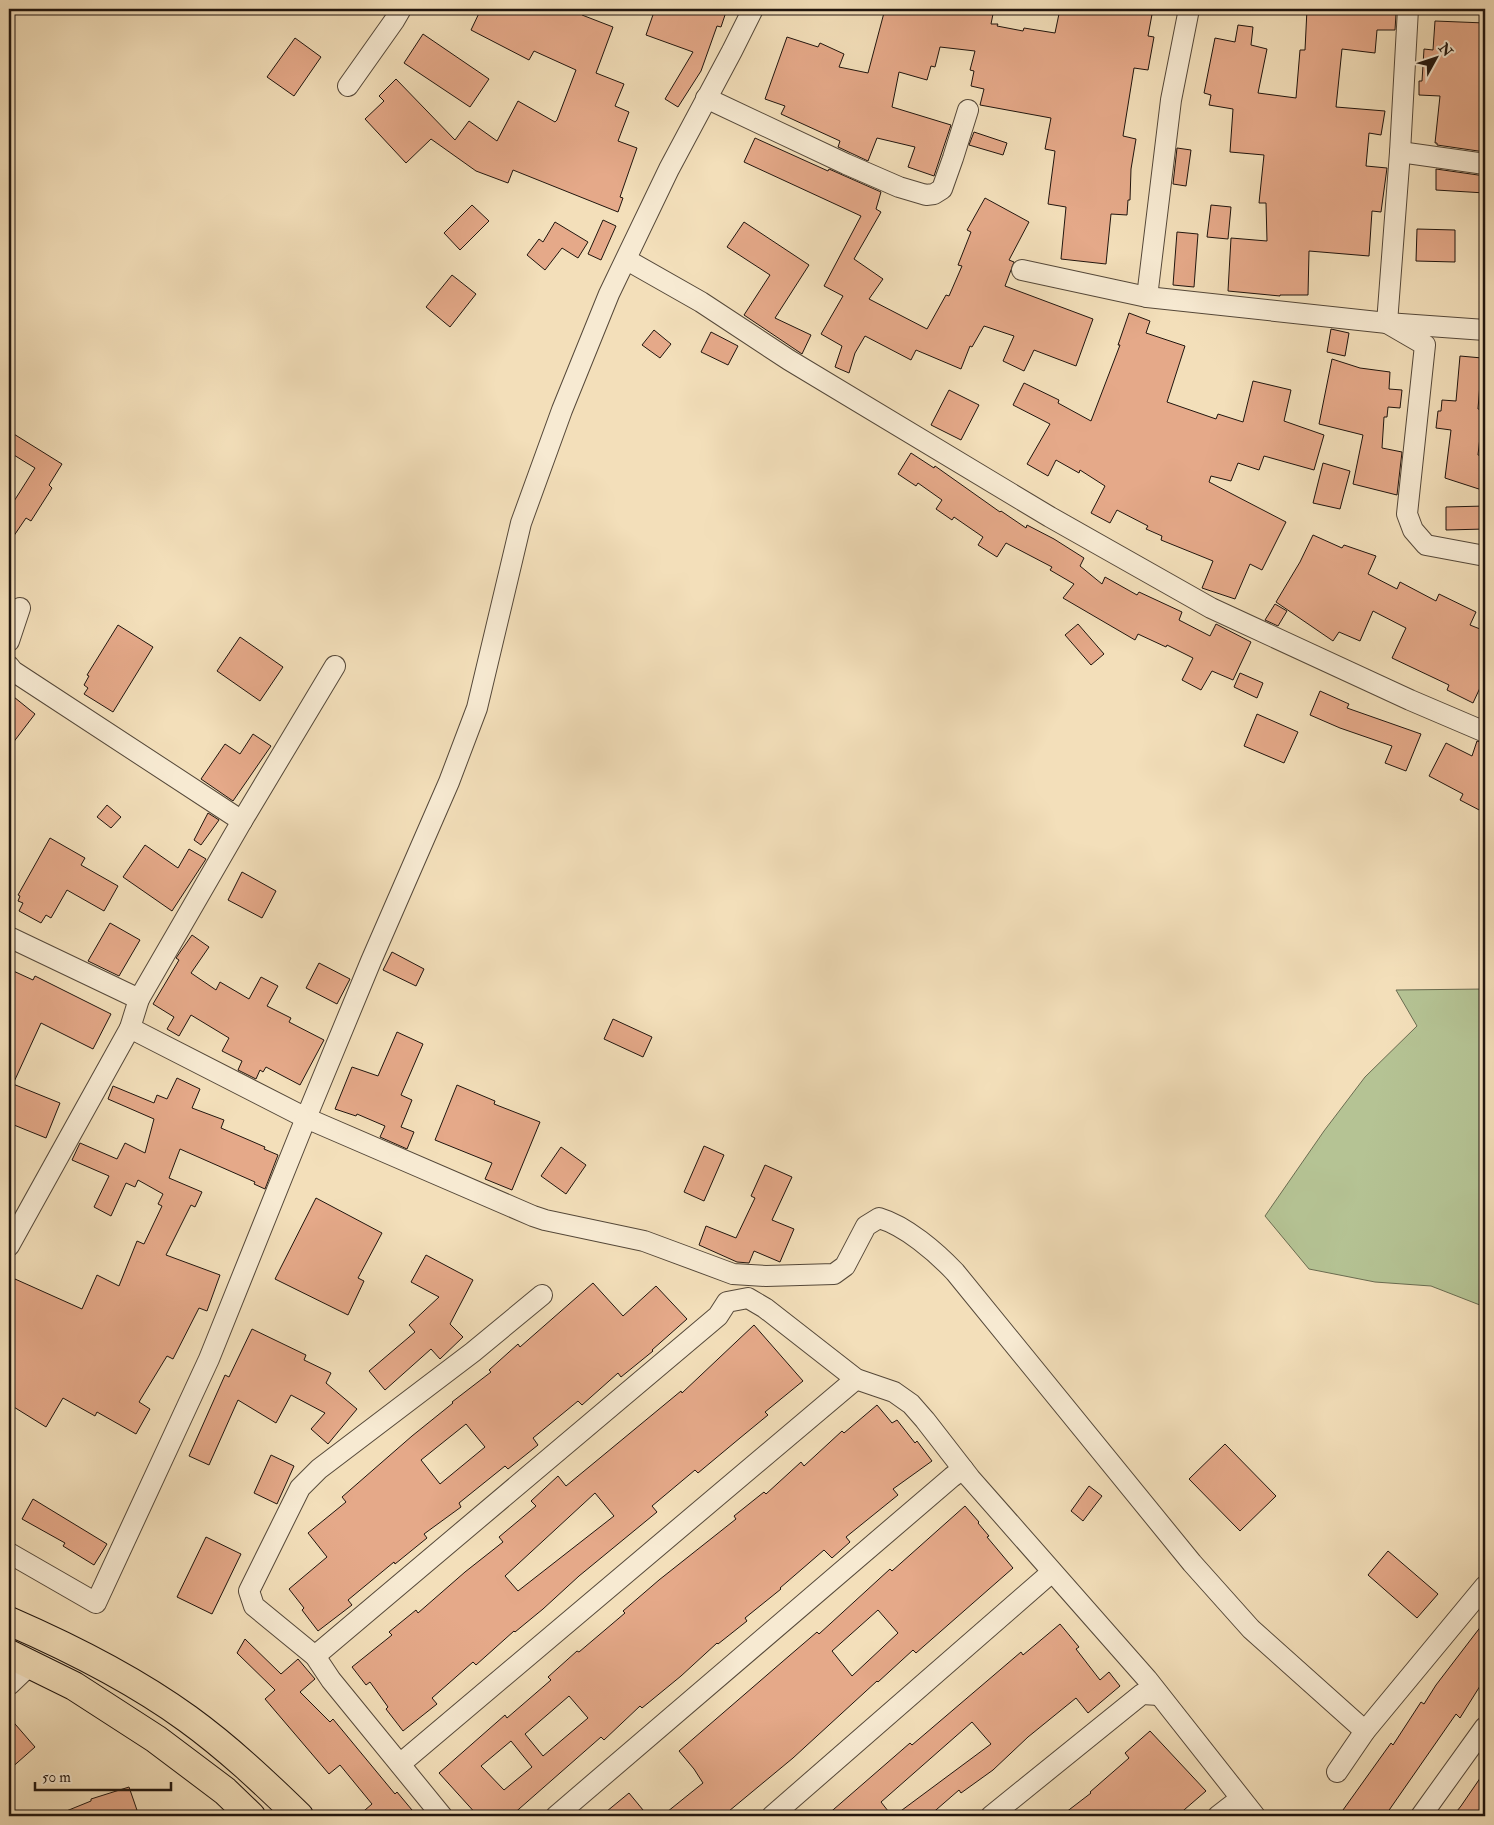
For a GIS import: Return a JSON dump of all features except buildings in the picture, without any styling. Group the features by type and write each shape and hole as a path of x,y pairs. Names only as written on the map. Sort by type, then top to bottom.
{"main road":[{"path":"9,1621 59,1642 123,1678 188,1719 261,1779 299,1816"},
{"path":"20,1659 74,1686 156,1739 225,1792 251,1816"}],"street":[{"path":"348,86 401,9"},
{"path":"9,1553 96,1603 209,1359 371,961 449,782 478,708 520,522 562,410 609,294 627,260 669,169 753,9"},
{"path":"1147,297 1171,100 1189,9"},
{"path":"1387,323 1400,152 1408,9"},
{"path":"706,98 898,187 926,194 934,194 942,189 968,110"},
{"path":"1400,152 1485,164"},
{"path":"627,260 701,302 789,360 1042,512 1211,608 1410,700 1485,732"},
{"path":"1022,270 1147,297 1387,323 1485,330"},
{"path":"1387,323 1425,345 1407,514 1413,530 1426,545 1485,556"},
{"path":"9,641 20,608"},
{"path":"9,666 18,674 242,821"},
{"path":"9,1246 130,1028 139,999 242,821 335,666"},
{"path":"9,937 139,999"},
{"path":"130,1028 306,1118 533,1216 644,1240 733,1274 766,1276 834,1274 845,1266 866,1226 879,1218 891,1222 938,1255 955,1272 1192,1563 1252,1629 1366,1730"},
{"path":"442,1816 331,1680 315,1656 254,1606 249,1591 300,1488 319,1469 473,1352 542,1295"},
{"path":"315,1656 718,1316 727,1302 748,1298 765,1308 856,1379 894,1392 911,1404 963,1469 1159,1695 1255,1816"},
{"path":"400,1764 856,1379"},
{"path":"556,1816 963,1469"},
{"path":"772,1816 1052,1572"},
{"path":"1337,1772 1366,1730 1485,1586"},
{"path":"9,1685 20,1659"},
{"path":"991,1816 1142,1694 1159,1695"},
{"path":"1421,1816 1485,1727"},
{"path":"1218,1816 1240,1799"}],"green space":[{"path":"1485,989 1485,1307 1431,1286 1375,1282 1309,1269 1265,1216 1324,1131 1365,1077 1417,1026 1396,990"}]}
